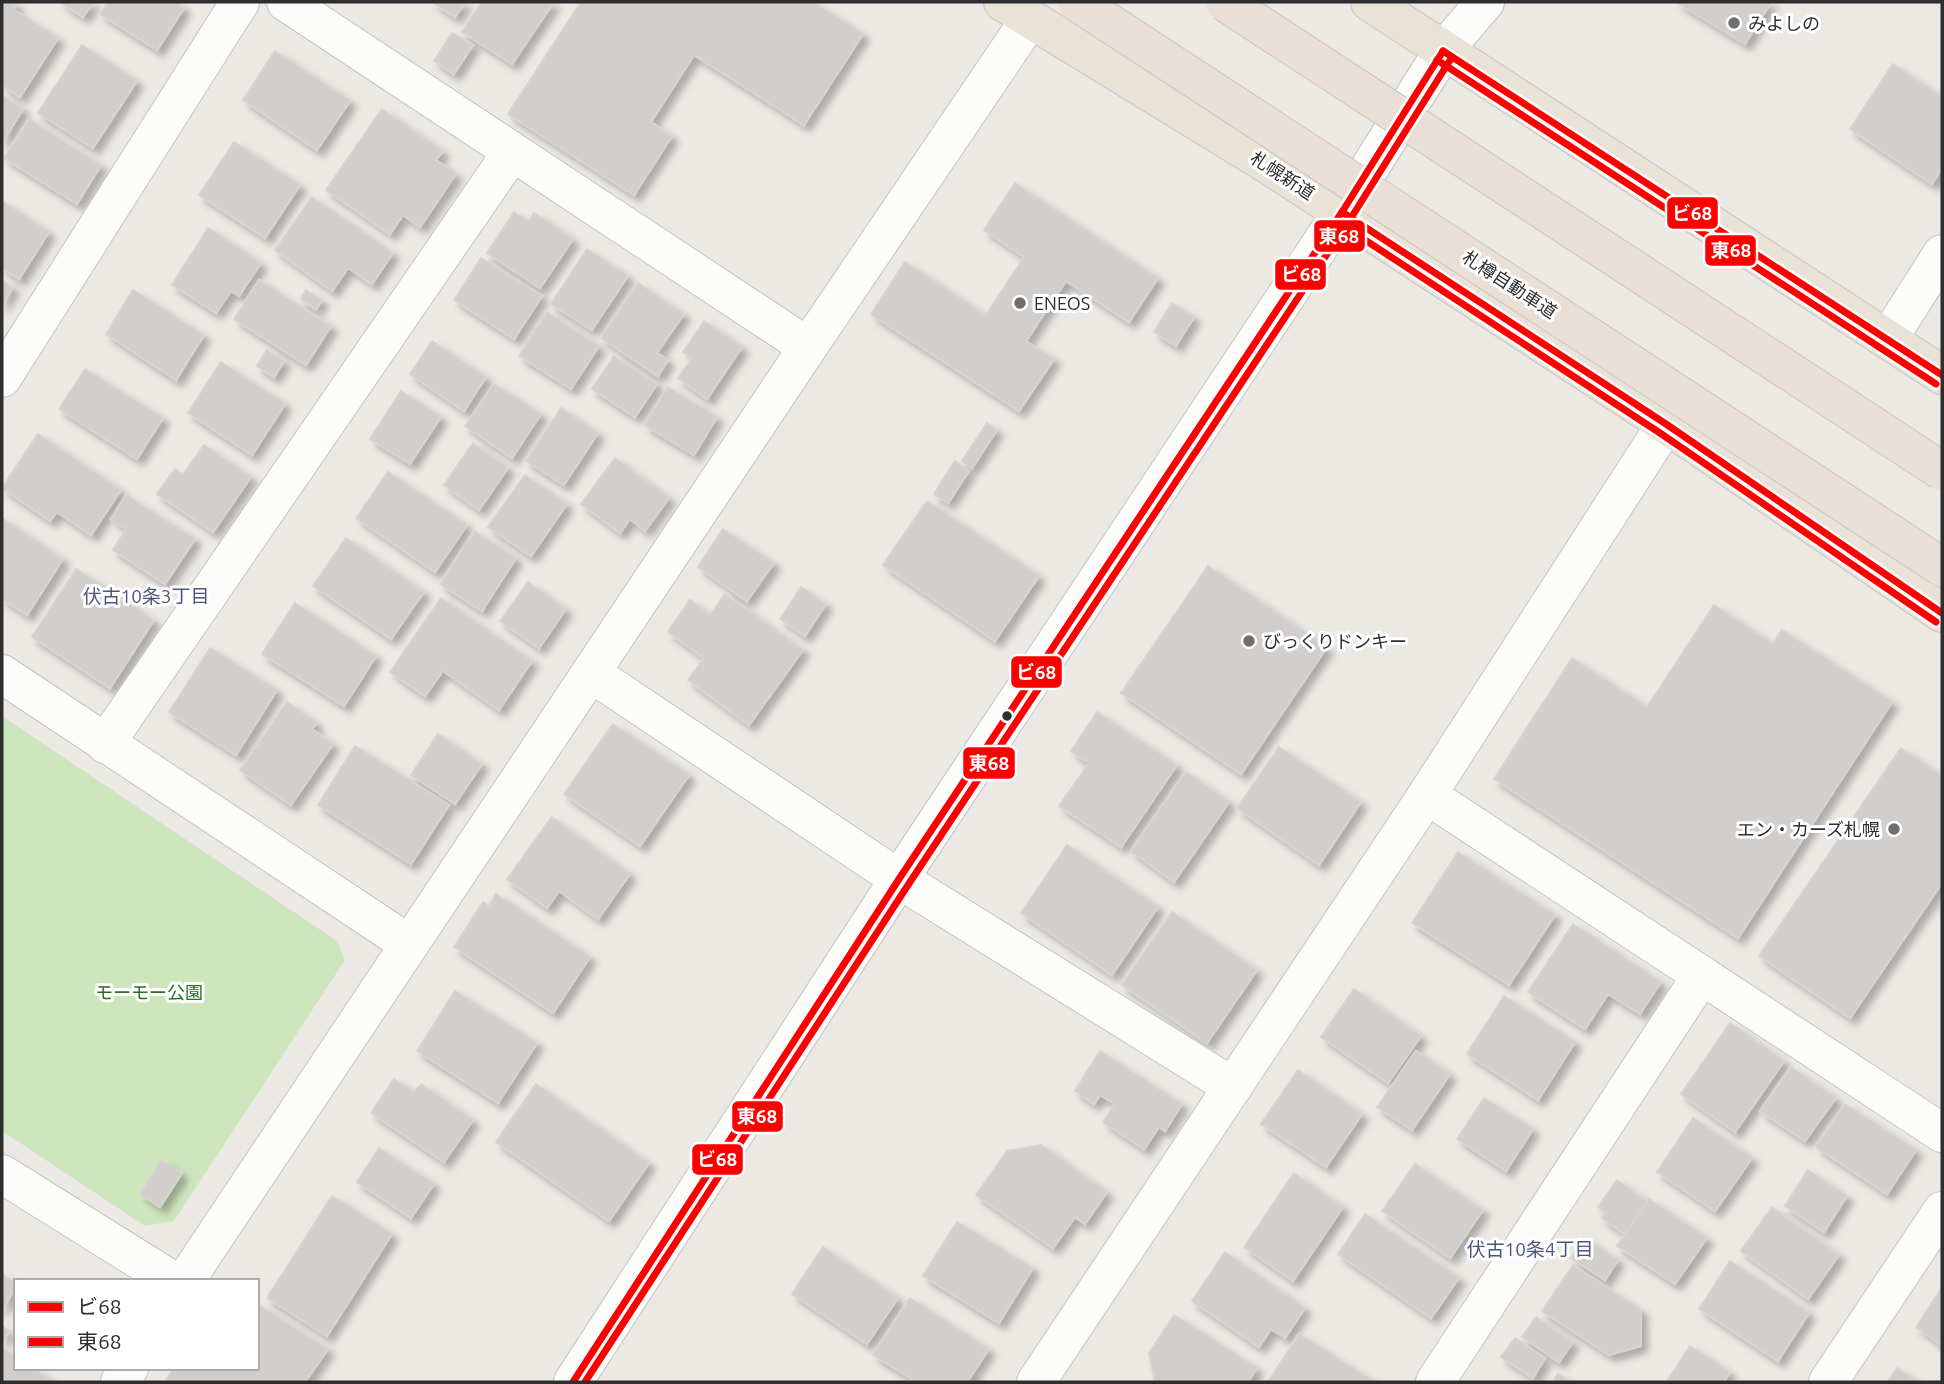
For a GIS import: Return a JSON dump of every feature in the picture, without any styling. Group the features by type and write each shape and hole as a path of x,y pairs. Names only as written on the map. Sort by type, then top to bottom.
{"highway":[{"name":"札樽自動車道","path":"1077,2 1942,567"},
{"path":"1225,2 1942,471"},
{"path":"1370,2 1942,375"},
{"name":"札幌新道","path":"1016,10 1342,212 1666,424 1942,613"}],"street":[{"path":"2,378 240,2"},
{"path":"286,2 807,347"},
{"path":"573,1382 899,879 1276,307 1342,212 1443,51 1485,2"},
{"path":"186,1279 807,347 1016,10"},
{"path":"105,744 512,152"},
{"path":"1888,339 1942,254"},
{"path":"1036,1382 1427,795 1666,424"},
{"path":"591,673 899,879 1233,1087"},
{"path":"2,674 409,944"},
{"path":"1427,795 1942,1133"},
{"path":"1434,1382 1702,975"},
{"path":"2,1174 170,1279"},
{"path":"1828,1382 1942,1211"}],"green space":[{"name":"モーモー公園","path":"2,716 337,941 345,960 174,1221 145,1226 2,1131"}],"building":[{"path":"2,2 17,3 13,9 58,38 20,97 2,85"},
{"path":"60,2 93,2 83,17"},
{"path":"108,2 179,2 184,8 157,50 100,14"},
{"path":"432,2 465,2 455,17"},
{"path":"482,2 554,2 512,64 462,32"},
{"path":"581,2 813,2 863,34 804,125 694,55 651,122 672,136 634,195 508,114"},
{"name":"みよしの","path":"1676,2 1771,2 1745,44"},
{"path":"452,33 473,45 454,74 434,61"},
{"path":"82,45 137,81 93,148 38,113"},
{"path":"275,51 350,101 317,150 243,100"},
{"path":"1893,64 1942,97 1942,168 1932,184 1850,129"},
{"path":"2,95 23,109 2,143"},
{"path":"382,109 443,151 436,160 456,174 420,227 403,215 390,234 326,190"},
{"path":"29,119 101,165 77,204 4,158"},
{"path":"234,142 300,185 265,238 199,195"},
{"path":"1015,183 1158,278 1129,322 1066,281 1026,341 1054,359 1019,411 871,314 905,262 986,315 1024,257 984,230"},
{"path":"312,197 393,253 372,284 348,268 332,291 275,250"},
{"path":"2,201 49,232 19,279 2,268"},
{"path":"514,212 529,221 534,213 573,239 540,288 487,253"},
{"path":"208,228 261,263 239,296 231,291 216,313 172,285"},
{"path":"587,249 628,276 592,330 551,304"},
{"path":"481,258 542,296 514,339 454,300"},
{"path":"259,280 331,326 306,365 234,319"},
{"path":"2,281 13,287 2,305"},
{"path":"638,283 684,314 657,353 668,360 658,376 601,338"},
{"path":"133,290 204,335 176,380 106,334"},
{"path":"306,290 322,300 316,309 301,299"},
{"path":"1172,303 1194,317 1176,346 1154,332"},
{"path":"547,312 599,346 571,389 519,356"},
{"path":"704,321 742,347 707,399 678,378 692,358 683,352"},
{"path":"432,341 486,377 464,411 410,374"},
{"path":"267,350 284,361 274,377 257,366"},
{"path":"614,356 657,384 635,417 592,389"},
{"path":"221,362 285,404 252,455 188,413"},
{"path":"85,369 163,418 137,459 59,409"},
{"path":"494,384 541,414 512,458 465,426"},
{"path":"668,387 717,417 694,455 644,425"},
{"path":"401,391 441,417 410,464 370,439"},
{"path":"561,408 598,433 564,485 526,461"},
{"path":"987,423 997,430 972,468 962,461"},
{"path":"38,434 121,490 91,535 57,512 50,521 2,488"},
{"path":"473,443 508,468 479,510 444,485"},
{"path":"204,445 251,477 213,532 157,494 175,469 183,475"},
{"path":"615,458 669,498 645,531 630,519 620,533 581,504"},
{"path":"955,461 969,471 948,503 934,494"},
{"path":"388,472 467,525 435,572 356,518"},
{"path":"525,475 567,504 531,556 488,527"},
{"path":"126,495 195,539 165,584 113,550 126,529 111,519"},
{"path":"927,501 1039,576 995,641 883,565"},
{"path":"2,518 63,559 27,615 2,599"},
{"path":"723,529 774,563 747,601 698,567"},
{"path":"474,531 516,558 482,611 440,584"},
{"path":"346,538 424,592 391,639 313,586"},
{"path":"1208,566 1327,647 1241,774 1121,693"},
{"path":"76,569 154,620 110,688 32,637"},
{"path":"528,582 566,609 539,648 500,621"},
{"path":"801,587 826,604 805,636 780,619"},
{"path":"725,594 803,650 749,725 688,680 704,658 668,632 690,600 710,615"},
{"path":"441,598 532,661 499,710 443,671 425,696 390,672"},
{"path":"295,603 376,656 344,706 262,654"},
{"path":"1714,605 1773,644 1782,630 1892,702 1738,938 1494,779 1572,658 1647,707"},
{"path":"210,648 277,690 236,755 169,712"},
{"path":"287,702 317,723 312,729 333,744 291,805 240,770"},
{"path":"1097,712 1177,765 1121,847 1059,806 1089,763 1071,751"},
{"path":"613,724 689,775 640,846 564,794"},
{"path":"438,734 482,764 455,804 411,775"},
{"path":"355,746 449,805 411,864 318,805"},
{"path":"1279,747 1361,802 1319,865 1237,808"},
{"name":"エン・カーズ札幌","path":"1901,748 1942,776 1942,883 1850,1018 1759,956"},
{"path":"1186,772 1229,802 1174,882 1131,851"},
{"path":"552,817 630,874 598,919 559,891 547,908 507,879"},
{"path":"1067,845 1158,907 1112,975 1021,913"},
{"path":"1458,852 1555,915 1509,985 1412,923"},
{"path":"496,894 590,957 553,1013 454,947 483,902 489,906"},
{"path":"1172,912 1257,970 1207,1043 1122,985"},
{"path":"1573,924 1661,982 1640,1014 1608,994 1585,1029 1528,992"},
{"path":"1354,989 1421,1036 1388,1083 1321,1037"},
{"path":"455,991 537,1043 498,1103 417,1051"},
{"path":"1504,996 1575,1042 1538,1100 1467,1054"},
{"path":"1730,1023 1784,1061 1735,1132 1681,1094"},
{"path":"1100,1051 1182,1104 1165,1131 1159,1127 1144,1149 1103,1122 1115,1104 1100,1095 1094,1104 1075,1091"},
{"path":"1416,1051 1450,1074 1412,1130 1377,1107"},
{"path":"1791,1067 1836,1098 1805,1141 1760,1111"},
{"path":"1298,1070 1362,1114 1326,1167 1261,1124"},
{"path":"394,1079 414,1092 421,1084 473,1120 444,1162 371,1113"},
{"path":"536,1084 649,1163 609,1221 496,1142"},
{"path":"1484,1098 1533,1129 1506,1171 1457,1139"},
{"path":"1845,1104 1916,1150 1887,1194 1816,1147"},
{"path":"1693,1118 1752,1158 1715,1211 1657,1172"},
{"path":"1041,1145 1107,1192 1085,1224 1075,1217 1053,1248 976,1195 1007,1151"},
{"path":"379,1148 434,1184 411,1218 357,1182"},
{"path":"161,1160 182,1173 160,1207 140,1194"},
{"path":"1415,1164 1483,1210 1450,1258 1382,1211"},
{"path":"1808,1170 1847,1196 1824,1232 1785,1206"},
{"path":"1294,1173 1343,1207 1293,1281 1244,1247"},
{"path":"1617,1180 1648,1202 1625,1234 1602,1218 1606,1213 1598,1207"},
{"path":"332,1196 392,1234 327,1336 267,1298"},
{"path":"1649,1199 1707,1238 1675,1284 1617,1246"},
{"path":"1772,1207 1839,1255 1808,1299 1741,1251"},
{"path":"1365,1214 1459,1278 1431,1318 1338,1254"},
{"path":"957,1222 1033,1268 999,1323 923,1276"},
{"path":"1584,1238 1618,1260 1605,1280 1571,1258"},
{"path":"823,1247 898,1298 867,1344 792,1294"},
{"path":"1225,1252 1305,1308 1285,1338 1271,1329 1259,1347 1192,1301"},
{"path":"1730,1261 1809,1313 1778,1361 1699,1309"},
{"path":"1573,1265 1641,1310 1641,1346 1609,1355 1542,1311"},
{"path":"2,1274 14,1282 14,1290 2,1309"},
{"path":"1942,1287 1942,1345 1916,1327"},
{"path":"910,1298 989,1349 967,1382 910,1382 912,1379 873,1355"},
{"path":"259,1305 328,1349 305,1382 165,1382 173,1370 259,1370"},
{"path":"1174,1315 1257,1368 1248,1382 1155,1382 1149,1353"},
{"path":"1536,1317 1573,1342 1559,1362 1522,1337"},
{"path":"2,1326 9,1331 2,1342"},
{"path":"1299,1334 1375,1382 1268,1382"},
{"path":"1515,1338 1545,1358 1533,1378 1501,1357"},
{"path":"1690,1346 1730,1372 1724,1382 1667,1381"},
{"path":"2,1348 14,1356 14,1370 36,1370 54,1382 2,1382"},
{"path":"1897,1368 1918,1382 1887,1382"},
{"path":"1558,1374 1570,1382 1553,1382"}],"transit line":[{"name":"ビ68","path":"1443,51 1942,375"},
{"name":"ビ68","path":"573,1382 899,879 1342,212 1443,51"},
{"name":"東68","path":"585,1382 908,885 1351,218 1452,57"},
{"name":"東68","path":"1437,60 1936,384"},
{"name":"ビ68","path":"1342,212 1666,424 1942,613"},
{"name":"東68","path":"1336,221 1660,433 1936,622"}],"place":[{"name":"みよしの","path":"1734,23"},
{"name":"ENEOS","path":"1020,303"},
{"name":"びっくりドンキー","path":"1249,641"},
{"name":"エン・カーズ札幌","path":"1894,829"}],"district":[{"name":"伏古10条3丁目","path":"146,596"},
{"name":"伏古10条4丁目","path":"1530,1249"}]}
